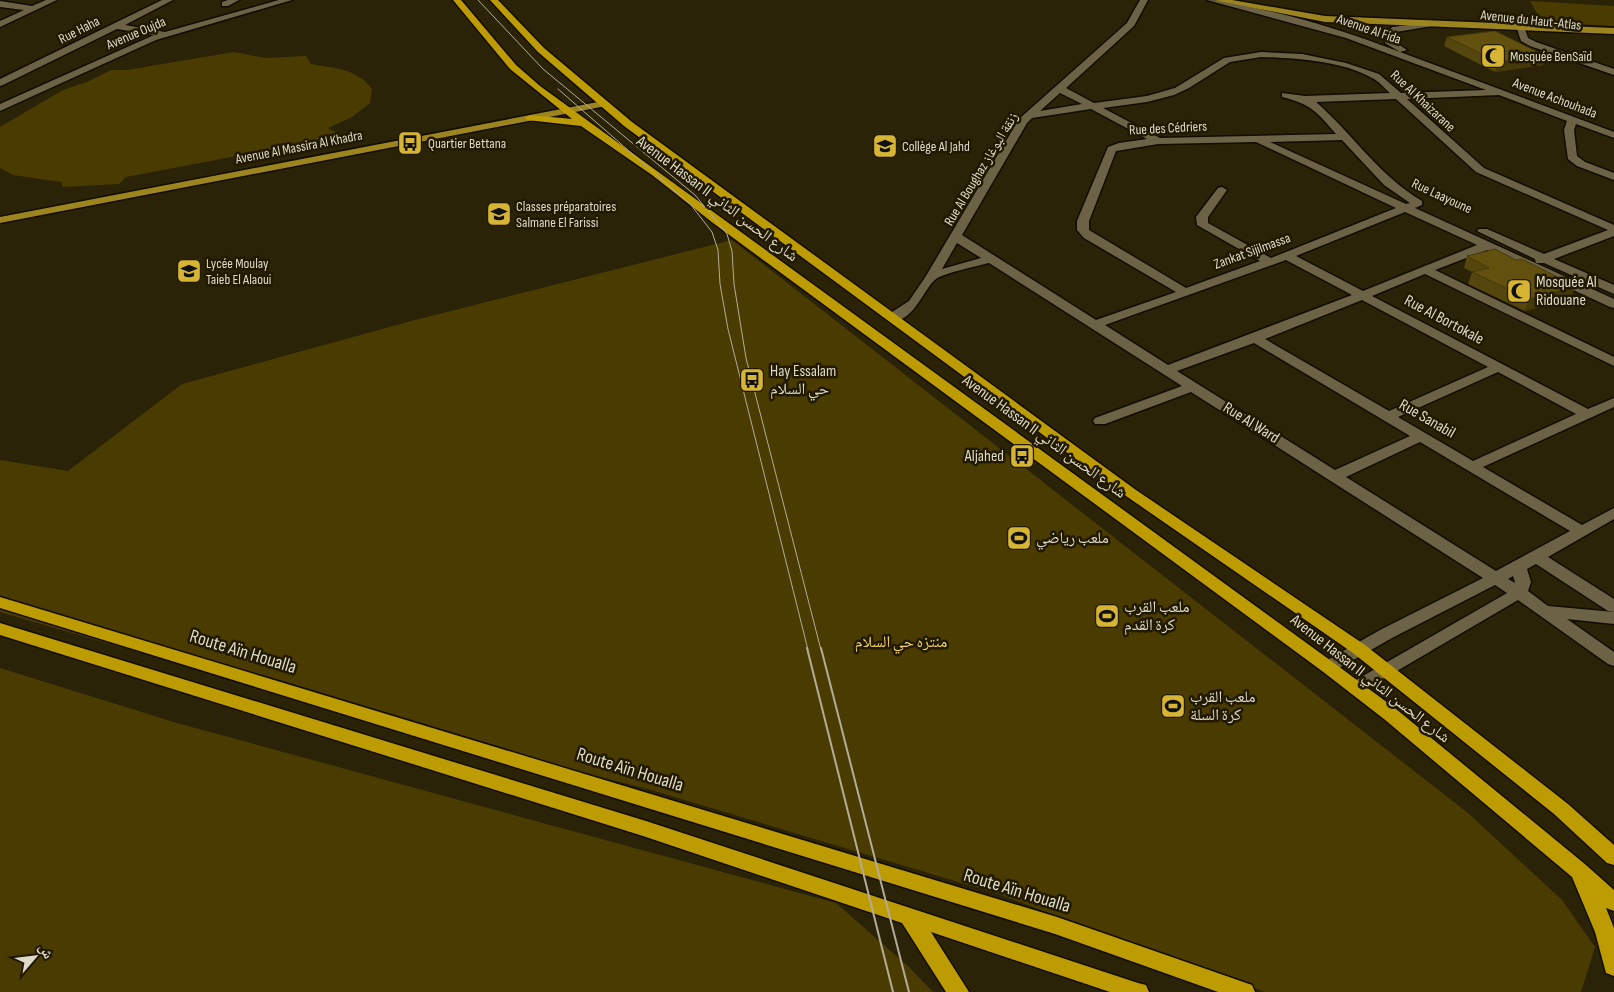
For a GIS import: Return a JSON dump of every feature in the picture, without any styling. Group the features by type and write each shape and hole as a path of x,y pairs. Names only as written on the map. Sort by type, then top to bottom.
{"highway":[{"name":"Avenue Hassan II شارع الحسن الثاني","path":"457,0 514,67 588,127 656,173 717,221 1017,438 1328,667 1579,871 1614,903"},
{"name":"Avenue Hassan II شارع الحسن الثاني","path":"494,0 516,27 565,74 600,101 1131,493 1386,669 1561,809 1614,857"},
{"path":"530,118 556,119 588,127"},
{"name":"Route Aïn Houalla","path":"0,602 641,797 1048,924 1244,992"},
{"path":"0,629 646,829 1138,992"},
{"path":"1579,871 1602,924 1612,952 1614,967"},
{"path":"910,917 958,992"}],"main road":[{"path":"1218,0 1252,5"},
{"path":"1235,0 1252,5"},
{"name":"Avenue du Haut-Atlas","path":"1252,5 1325,19 1434,23 1610,41"},
{"name":"Avenue du Haut-Atlas","path":"1521,31 1614,31"},
{"name":"Avenue Al Massira Al Khadra","path":"0,220 530,118 600,101"},
{"name":"Avenue Al Massira Al Khadra","path":"0,214 565,109"}],"street":[{"path":"0,24 53,0"},
{"name":"Rue Haha","path":"0,83 170,0"},
{"path":"225,4 236,0"},
{"name":"Avenue Oujda","path":"0,108 163,34 288,0"},
{"name":"Rue Al Boughaz زنقة البوغاز","path":"893,317 913,304 932,276 1017,130 1028,116 1131,24 1144,0"},
{"name":"Avenue Al Fida","path":"1211,0 1310,24 1431,65"},
{"path":"0,4 32,10"},
{"name":"Avenue du Haut-Atlas","path":"1431,65 1394,45 1386,37 1393,30 1434,23"},
{"path":"116,26 163,34"},
{"path":"1521,31 1539,46 1614,72"},
{"name":"Rue Al Khaizarane","path":"1028,116 1124,103 1173,93 1185,88 1223,62 1251,56 1315,58 1356,67 1376,76 1480,170 1614,230"},
{"name":"Avenue Achouhada","path":"1431,65 1614,135"},
{"path":"1058,88 1158,141"},
{"path":"1306,99 1503,93"},
{"name":"Rue Laayoune","path":"1285,95 1306,99 1326,116 1383,180 1402,195 1614,290"},
{"path":"1572,119 1569,130 1573,159 1614,177"},
{"name":"Rue des Cédriers","path":"1185,292 1088,236 1082,228 1109,152 1120,146 1158,141 1256,140 1344,136"},
{"path":"1256,140 1614,304"},
{"path":"1222,190 1202,217 1203,225 1270,262"},
{"name":"Zankat Sijilmassa","path":"1094,325 1270,262 1419,203"},
{"path":"1529,264 1614,230"},
{"name":"Rue Al Ward","path":"956,237 1519,593 1614,660"},
{"path":"1166,370 1255,338 1488,245"},
{"name":"Rue Al Bortokale","path":"1286,255 1587,414"},
{"path":"932,276 991,259"},
{"path":"1425,270 1614,362"},
{"name":"Rue Sanabil","path":"1255,338 1581,531"},
{"path":"1387,417 1498,367"},
{"path":"1100,421 1193,386"},
{"path":"1473,466 1614,402"},
{"path":"1335,476 1421,436"},
{"path":"1328,667 1537,557 1614,513"},
{"path":"1537,557 1614,607"},
{"path":"1355,688 1519,593 1523,582 1518,567"},
{"path":"1544,611 1614,618"}],"green space":[{"path":"1530,1 1614,6 1614,26 1542,22"},
{"path":"234,52 266,58 306,56 311,64 337,68 353,73 372,89 370,103 352,117 328,128 339,134 326,139 126,177 119,184 63,187 61,182 13,175 0,168 0,127 63,90 87,82 111,70 127,70"},
{"name":"منتزه حي السلام","path":"732,240 1468,813 1562,900 1595,947 1581,992 1265,992 995,893 651,790 296,698 0,612 0,460 68,471 182,384 415,320"},
{"path":"0,668 177,723 836,903 909,967 933,992 0,992"}],"building":[{"path":"1495,31 1546,56 1498,62 1447,37"},
{"path":"1495,249 1516,260 1522,259 1575,286 1529,299 1472,272 1489,268 1467,256"}],"tram line":[{"path":"478,0 543,69 695,195 727,234 732,251 734,284 746,358 821,650"},
{"path":"558,89 691,205 712,232 718,250 720,284 728,329 808,650"},
{"path":"807,648 893,992"},
{"path":"821,648 909,992"}],"place":[{"name":"Mosquée BenSaïd","path":"1493,56"},
{"name":"Quartier Bettana","path":"410,143"},
{"name":"Collège Al Jahd","path":"885,146"},
{"name":"Classes préparatoires Salmane El Farissi","path":"499,214"},
{"name":"Lycée Moulay Taieb El Alaoui","path":"189,271"},
{"name":"Mosquée Al Ridouane","path":"1519,291"},
{"name":"Hay Essalam حي السلام","path":"752,380"},
{"name":"Aljahed","path":"1022,456"},
{"name":"ملعب رياضي","path":"1019,538"},
{"name":"ملعب القرب كرة القدم","path":"1107,616"},
{"name":"ملعب القرب كرة السلة","path":"1173,706"}]}
